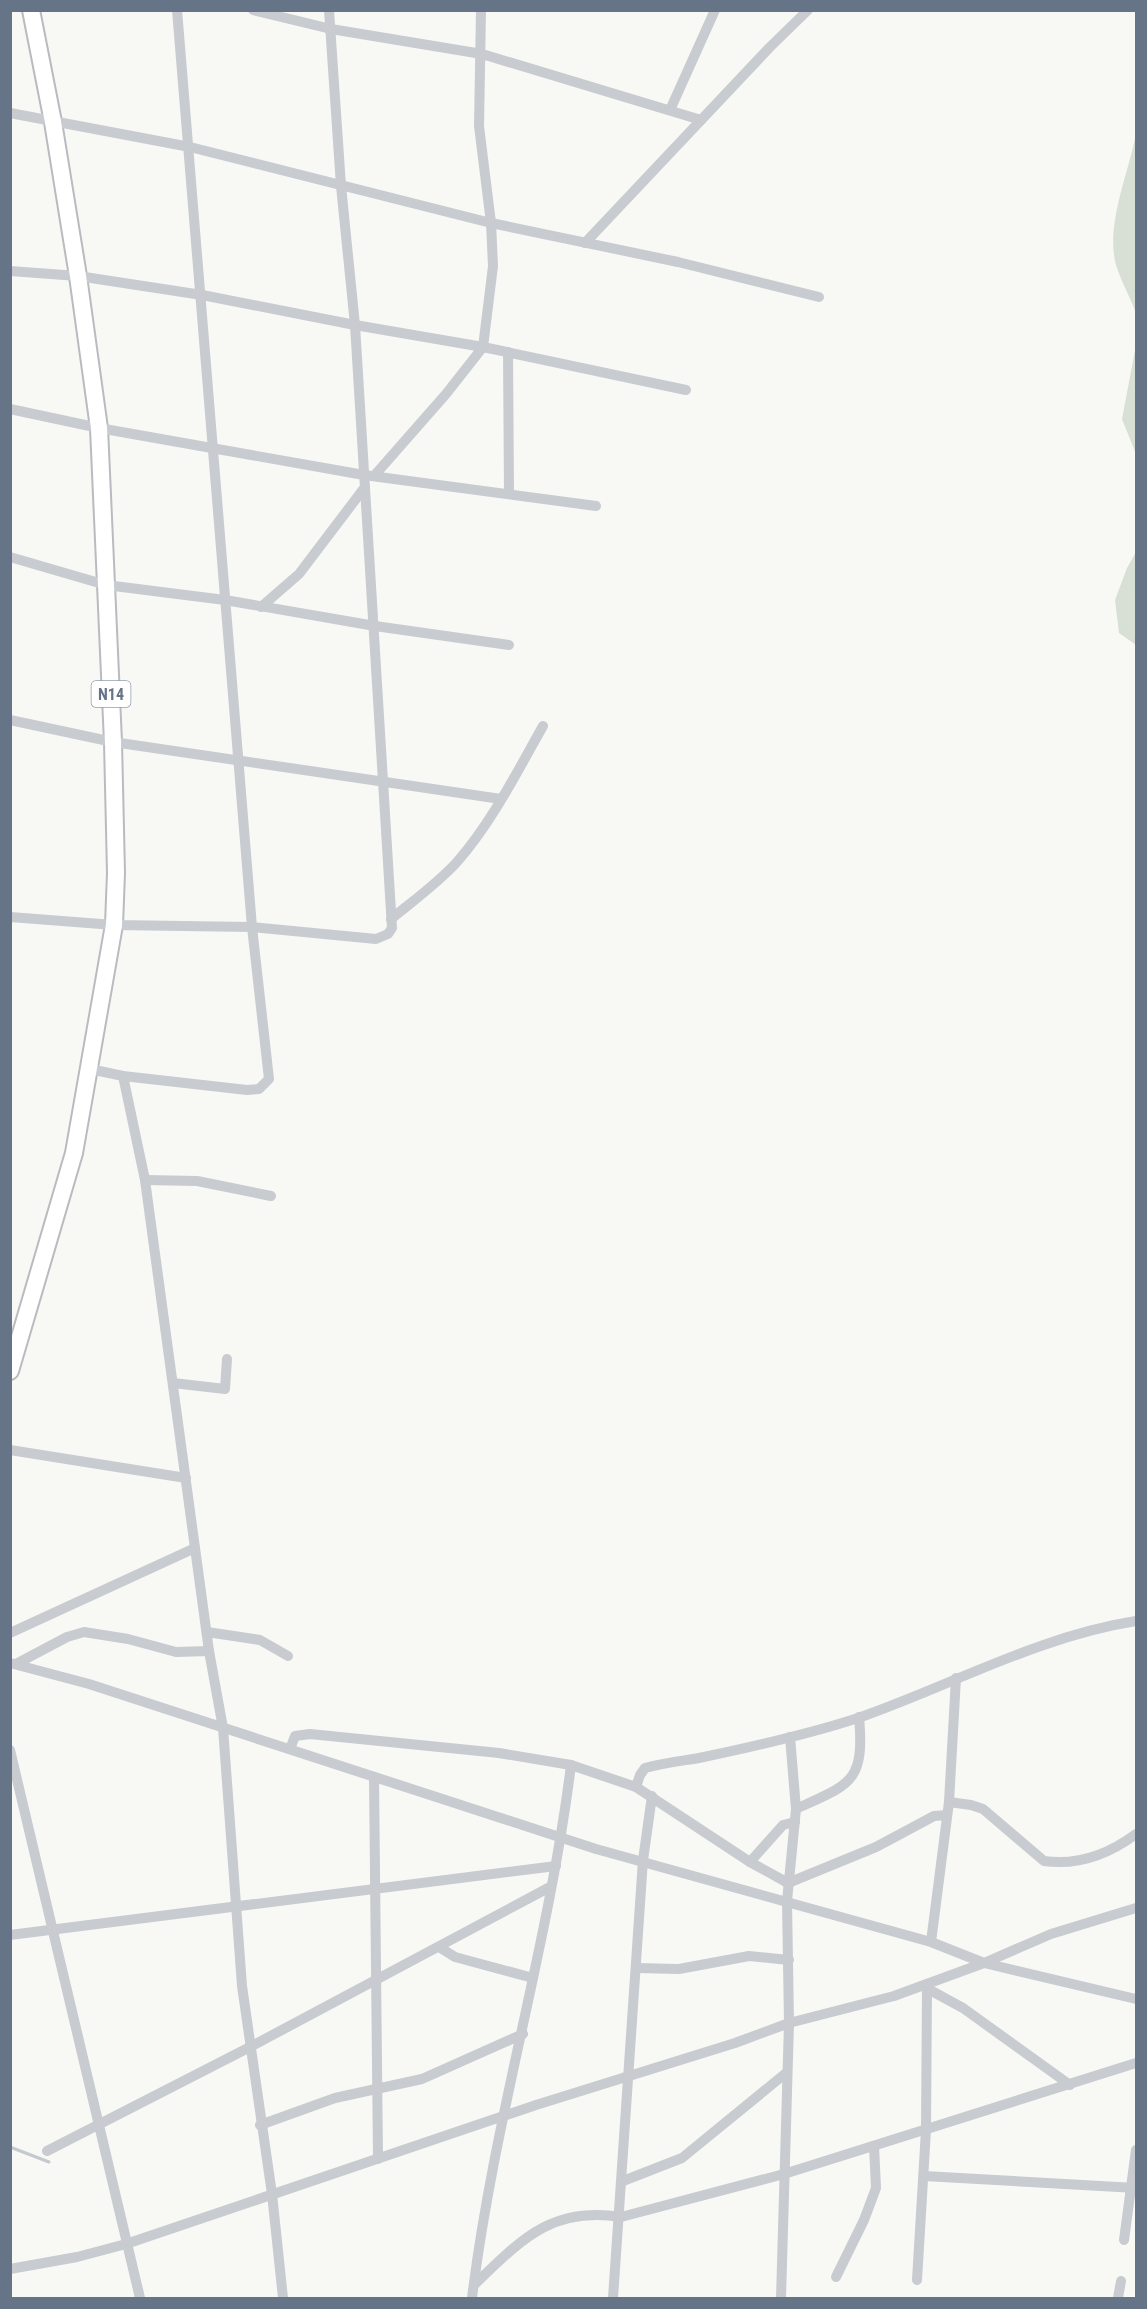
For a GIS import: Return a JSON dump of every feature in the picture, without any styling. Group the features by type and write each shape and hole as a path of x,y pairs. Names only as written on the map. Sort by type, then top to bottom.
{"highway":[{"name":"N14","path":"10,1371 74,1153 114,925 116,873 113,742 99,428 78,276 53,122 31,10"}],"street":[{"path":"90,1069 123,1076 247,1090 264,1086 269,1079 252,927 177,10"},
{"path":"253,10 331,29 482,54 701,120"},
{"path":"329,10 341,186 369,476"},
{"path":"261,607 304,569 365,487 369,476 432,411 483,347 490,305 492,224 478,126 482,10"},
{"path":"670,110 715,10"},
{"path":"585,243 770,46 808,10"},
{"path":"10,113 190,147 492,224 695,266 819,297"},
{"path":"10,271 78,276 202,295 355,326 483,347 686,390"},
{"path":"508,352 509,494"},
{"path":"10,408 99,428 369,476 596,506"},
{"path":"10,917 114,925 252,927 376,939 388,934 392,928 365,487"},
{"path":"10,557 106,585 225,600 375,626 509,645"},
{"path":"10,720 113,742 501,800"},
{"path":"391,919 455,864 501,800 543,726"},
{"path":"123,1076 145,1180 209,1651 223,1728 235,1907 250,2048 272,2194 283,2298"},
{"path":"145,1180 198,1181 272,1196"},
{"path":"173,1383 225,1389 227,1359"},
{"path":"10,1450 186,1478"},
{"path":"10,1634 195,1548"},
{"path":"636,1787 639,1775 645,1768 790,1737 859,1718 956,1678 1073,1637 1112,1625 1137,1621"},
{"path":"14,1663 67,1637 84,1632 117,1637 176,1652 209,1651"},
{"path":"207,1632 260,1640 288,1656"},
{"path":"14,1663 88,1684 562,1838 931,1942 984,1963 1137,1999"},
{"path":"931,1942 949,1802 956,1678"},
{"path":"796,1809 849,1782 859,1761 859,1718"},
{"path":"290,1749 295,1736 310,1734 500,1754 572,1765 636,1787 750,1862 788,1883"},
{"path":"781,2298 789,2023 787,1900 796,1809 790,1737"},
{"path":"10,1750 140,2298"},
{"path":"472,2298 504,2117 562,1838 572,1765"},
{"path":"374,1777 378,2159"},
{"path":"613,2298 621,2217 643,1860 652,1796"},
{"path":"949,1802 982,1809 1044,1861 1097,1858 1120,1847 1137,1834"},
{"path":"788,1883 876,1847 934,1816 947,1815"},
{"path":"750,1862 783,1825 795,1822"},
{"path":"10,1935 556,1866"},
{"path":"47,2151 98,2123 250,2048 550,1887"},
{"path":"10,2269 77,2257 126,2244 504,2117 735,2043 789,2023 927,1987 1051,1934 1137,1908"},
{"path":"439,1947 455,1957 533,1978"},
{"path":"636,1968 679,1969 749,1956 789,1960"},
{"path":"927,1987 963,2008 1070,2085"},
{"path":"917,2280 926,2130 927,1987"},
{"path":"260,2125 335,2098 422,2079 523,2034"},
{"path":"474,2284 531,2233 581,2214 621,2217 784,2174 1137,2063"},
{"path":"623,2181 682,2158 786,2073"},
{"path":"836,2277 874,2195 876,2181 874,2146"},
{"path":"1124,2240 1137,2150"},
{"path":"924,2176 1133,2188"},
{"path":"1118,2298 1121,2281"}],"shaded area":[{"path":"1136,133 1136,313 1118,271 1113,249 1119,199"},
{"path":"1136,345 1136,454 1122,419"},
{"path":"1136,552 1136,645 1119,633 1115,600 1127,568"}],"waterway":[{"path":"10,2147 49,2162"}]}
